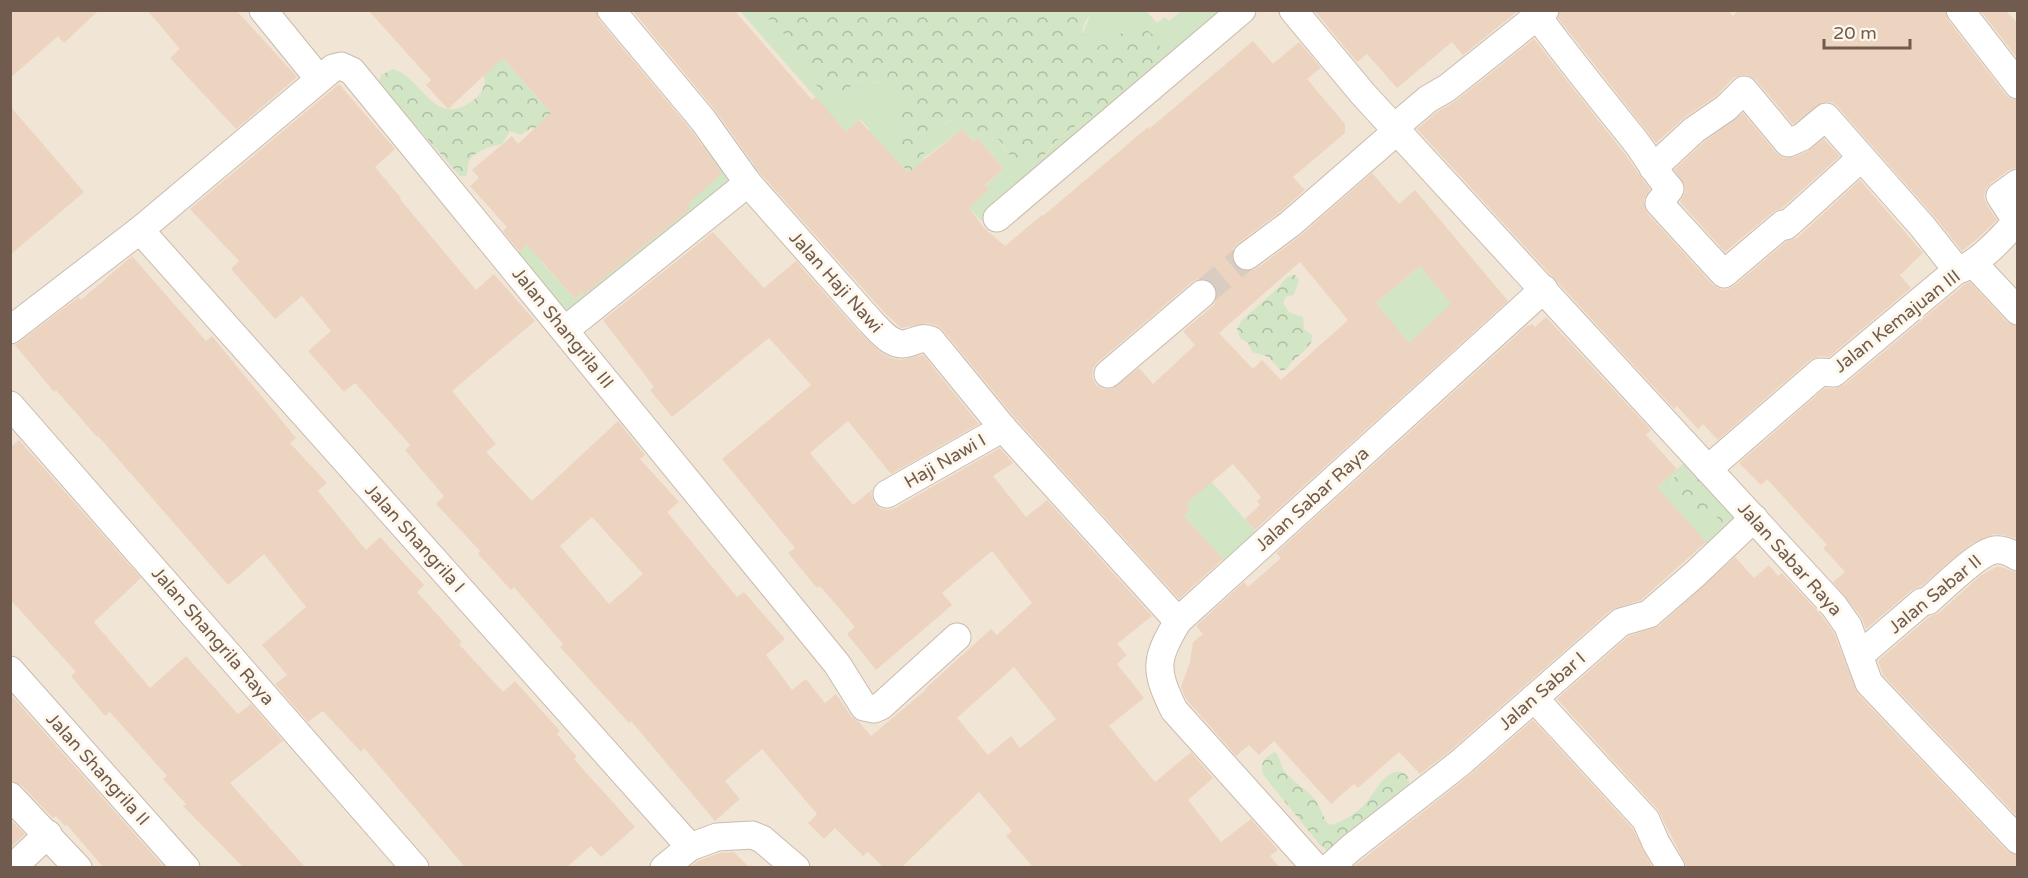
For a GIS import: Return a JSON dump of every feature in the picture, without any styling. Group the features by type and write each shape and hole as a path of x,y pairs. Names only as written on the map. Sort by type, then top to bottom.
{"street":[{"path":"263,10 319,79"},
{"name":"Jalan Haji Nawi","path":"611,10 703,120 748,183 880,331 890,341 901,344 921,338 932,340 1003,428 1178,621"},
{"path":"997,218 1242,10"},
{"name":"Jalan Sabar Raya","path":"1293,10 1344,72 1842,616 1867,679 1874,688 2018,840"},
{"path":"1960,10 2018,86"},
{"path":"1247,256 1290,224 1428,99 1447,88 1541,14 1580,74 1638,144 1670,189 1659,203 1724,274 1784,224 1786,226 1861,158"},
{"name":"Jalan Shangrila III","path":"140,230 333,68 341,66 352,71 837,664 864,707 874,709 880,706 957,637"},
{"path":"1653,168 1694,130 1725,108 1744,90 1788,142 1802,137 1826,117 1922,226 1965,267 2018,311"},
{"path":"565,330 748,183"},
{"name":"Jalan Kemajuan III","path":"1708,469 1820,372 1834,373 2015,224 2015,219 2000,196 2018,183"},
{"path":"10,330 140,230"},
{"name":"Jalan Shangrila I","path":"140,230 690,847"},
{"name":"Jalan Sabar Raya","path":"1316,867 1174,710 1163,688 1158,670 1162,648 1178,621 1544,289"},
{"path":"1108,374 1202,294"},
{"name":"Jalan Shangrila Raya","path":"10,405 415,867"},
{"name":"Haji Nawi I","path":"887,494 1003,428"},
{"name":"Jalan Sabar I","path":"1329,867 1460,764 1621,622 1649,614 1754,518"},
{"name":"Jalan Sabar II","path":"1859,656 1983,554 2002,550 2018,557"},
{"name":"Jalan Shangrila II","path":"10,670 186,867"},
{"path":"1534,698 1646,820 1656,843 1671,867"},
{"path":"10,796 78,867"},
{"path":"12,867 48,834"},
{"path":"664,867 690,847 717,837 752,835 762,839 796,867"}],"shaded area":[{"path":"11,11 2017,11 2017,867 11,867"}],"green space":[{"path":"1116,10 1146,11 1157,23 1165,17 1169,21 1181,11 1232,11 981,221 955,192 985,186 1004,169 977,138 973,142 962,129 924,158 936,172 920,187 864,135 869,129 860,119 846,132 841,127 784,155 762,175 753,166 831,115 740,11 760,11 788,38 817,86 825,95 837,99 846,93 847,88 862,81 880,83 891,88 900,111 901,130 898,156 922,168 923,159 927,143 931,136 949,121 958,119 978,135 997,138 1012,158 1042,159 1058,139 1127,91 1123,31 1108,43 1090,49 1081,38 1091,13"},
{"path":"760,11 1098,11 1088,17 1083,27 1083,39 1090,49 1104,44 1124,31 1138,28 1144,29 1158,40 1159,54 1151,69 1136,84 1061,137 1044,156 1032,164 1017,162 997,138 978,135 957,119 949,121 936,130 927,143 922,168 911,174 899,162 900,112 898,100 893,91 883,84 858,81 852,84 844,97 837,99 825,95 820,91 788,38"},
{"path":"486,38 542,103 564,108 537,129 531,128 521,135 510,131 502,144 477,153 470,160 466,176 460,176 379,81 381,75 393,69 412,81 437,105 447,109 458,108 474,100 482,90 485,79 480,72"},
{"path":"708,142 728,178 727,183 570,315 516,255 534,239 542,263 575,299 610,267 709,155 702,147"},
{"path":"1424,263 1436,285 1452,305 1439,315 1411,350 1376,303"},
{"path":"1295,275 1299,280 1294,295 1286,297 1283,303 1289,312 1303,317 1304,329 1312,335 1312,340 1287,369 1281,371 1269,357 1252,352 1248,343 1240,338 1237,329 1241,321 1286,278"},
{"path":"1686,461 1739,521 1735,530 1701,563 1697,558 1709,546 1666,498 1646,515 1637,505","holes":["1685,469 1700,480 1732,517 1735,522 1730,527 1723,526 1715,515 1700,517 1672,490 1672,478"]},
{"path":"1685,469 1700,480 1732,517 1735,522 1730,527 1723,526 1715,515 1700,517 1674,493 1672,479"},
{"path":"1211,481 1257,533 1225,562 1184,516 1190,509 1186,504"},
{"path":"1275,752 1284,771 1312,796 1330,825 1358,810 1382,781 1392,773 1404,773 1408,777 1410,787 1328,851 1320,845 1264,776 1263,762"}],"building":[{"path":"10,10 99,10 64,43 58,36 10,78"},
{"path":"147,10 236,10 297,77 236,129 170,58 180,49"},
{"path":"368,10 596,10 599,20 691,130 722,173 688,204 691,208 575,299 527,245 520,252 503,231 507,227 470,186 479,178 472,170 512,136 518,144 551,113 503,58 448,109 426,85 431,80"},
{"path":"632,10 734,10 812,100 816,97 846,132 859,120 908,173 962,129 973,142 977,138 1004,169 985,185 989,189 969,208 985,229 1005,246 1253,41 1273,64 1299,42 1321,68 1307,79 1345,124 1345,133 1293,177 1305,190 1237,244 1231,257 1235,266 1248,272 1256,269 1300,236 1372,173 1399,204 1415,190 1508,301 1255,530 1245,519 1260,505 1257,501 1261,497 1233,464 1186,504 1190,509 1184,516 1223,559 1179,599 1015,418 943,330 927,323 901,328 883,311 760,173 715,110","holes":["1300,262 1348,320 1281,380 1262,360 1253,369 1219,333","1420,266 1451,304 1409,343 1376,303","1200,278 1207,279 1214,283 1218,292 1213,306 1183,331 1195,345 1153,384 1139,368 1111,389 1103,389 1096,385 1092,376 1093,368 1098,362 1192,282"]},
{"path":"1314,10 1519,10 1463,55 1452,42 1397,88 1367,54 1357,62"},
{"path":"1560,10 1727,10 1733,16 1739,10 1945,10 1948,20 2006,95 2018,100 2018,167 2009,170 1991,183 1984,197 1997,220 1962,251 1837,106 1831,102 1823,102 1793,124 1756,80 1748,75 1733,78 1716,96 1685,117 1656,143 1558,18"},
{"path":"1980,10 2005,10 2018,24 2018,59"},
{"path":"1534,39 1650,189 1644,200 1647,213 1713,285 1726,290 1734,286 1787,241 1797,238 1860,180 1923,253 1900,275 1911,288 1829,357 1820,356 1810,360 1718,440 1703,424 1698,429 1677,406 1674,409 1417,129"},
{"path":"339,84 395,149 375,167 400,199 476,290 494,274 535,321 452,391 496,444 486,452 532,501 618,421 645,455 640,459 679,502 667,512 737,597 744,592 785,639 766,655 792,690 806,679 825,703 836,694 851,716 871,736 926,690 991,629 997,635 1032,603 992,551 942,593 952,605 876,670 847,634 855,627 820,586 817,588 788,553 795,548 722,459 811,385 769,338 672,417 650,390 654,387 603,320 713,232 764,288 796,261 879,351 900,360 923,355 979,424 891,474 848,421 810,453 853,505 873,489 871,494 874,502 880,508 887,510 895,508 1000,448 1013,463 993,476 1026,517 1047,500 1152,616 1117,644 1127,655 1117,664 1144,698 1109,726 1155,782 1191,752 1213,778 1188,800 1221,842 1251,819 1278,850 1270,856 1279,867 1033,867 1006,836 1012,831 979,792 902,867 883,867 868,852 863,856 835,828 824,839 808,823 817,814 762,749 725,781 740,799 715,821 631,721 629,723 560,647 563,644 514,587 511,590 478,554 480,551 436,504 444,496 405,450 410,445 355,383 344,392 308,351 331,331 302,296 275,319 231,269 239,261 190,209","holes":["592,517 643,574 609,604 560,546","1014,667 1056,719 1020,748 1011,736 988,755 957,718"]},
{"path":"10,106 84,192 10,255"},
{"path":"1743,113 1776,153 1784,158 1794,157 1808,151 1824,139 1840,156 1782,208 1773,212 1725,252 1680,202 1685,193 1685,186 1674,170 1704,142"},
{"path":"132,256 206,341 212,336 296,438 290,443 327,483 318,491 366,550 380,537 424,585 417,592 462,642 459,644 503,692 515,681 560,731 557,734 577,757 574,759 635,827 601,857 591,846 567,867 465,867 364,748 361,752 323,711 308,722 275,684 287,675 262,645 306,607 264,554 228,585 98,436 56,390 54,392 15,345 79,297 81,300"},
{"path":"1970,282 2007,322 2018,326 2018,539 1994,534 1971,544 1866,629 1861,617 1833,582 1845,572 1823,548 1827,545 1767,479 1761,485 1739,463 1825,388 1834,389 1844,385"},
{"path":"1546,317 1651,430 1646,435 1677,469 1657,487 1706,542 1641,600 1611,610 1450,751 1420,774 1399,752 1358,788 1354,784 1331,804 1274,741 1259,755 1249,745 1236,756 1186,699 1181,687 1190,662 1193,642 1203,634 1196,626 1244,582 1248,587 1281,558 1276,553 1528,325 1532,324 1535,327"},
{"path":"19,440 141,578 94,622 150,688 186,656 238,714 251,704 283,741 230,783 305,867 243,867 183,806 186,804 163,779 167,776 110,712 105,716 71,676 76,672 10,599 10,448"},
{"path":"1735,557 1754,578 1769,565 1778,576 1782,573 1822,616 1834,633 1858,694 2007,851 2018,855 2018,867 1687,867 1658,810 1557,699 1629,636 1659,626"},
{"path":"1998,566 2018,573 2018,817 1883,675 1878,661 1929,617 1939,613 1980,576"},
{"path":"10,694 164,867 103,867 67,825 65,826 56,816 53,818 21,785 10,781"},
{"path":"1533,720 1633,829 1652,867 1353,867 1470,775"},
{"path":"10,819 25,834 10,848"},
{"path":"734,852 749,867 690,867 698,861 720,853"}],"tunnel":[{"path":"1202,294 1247,256"}]}
